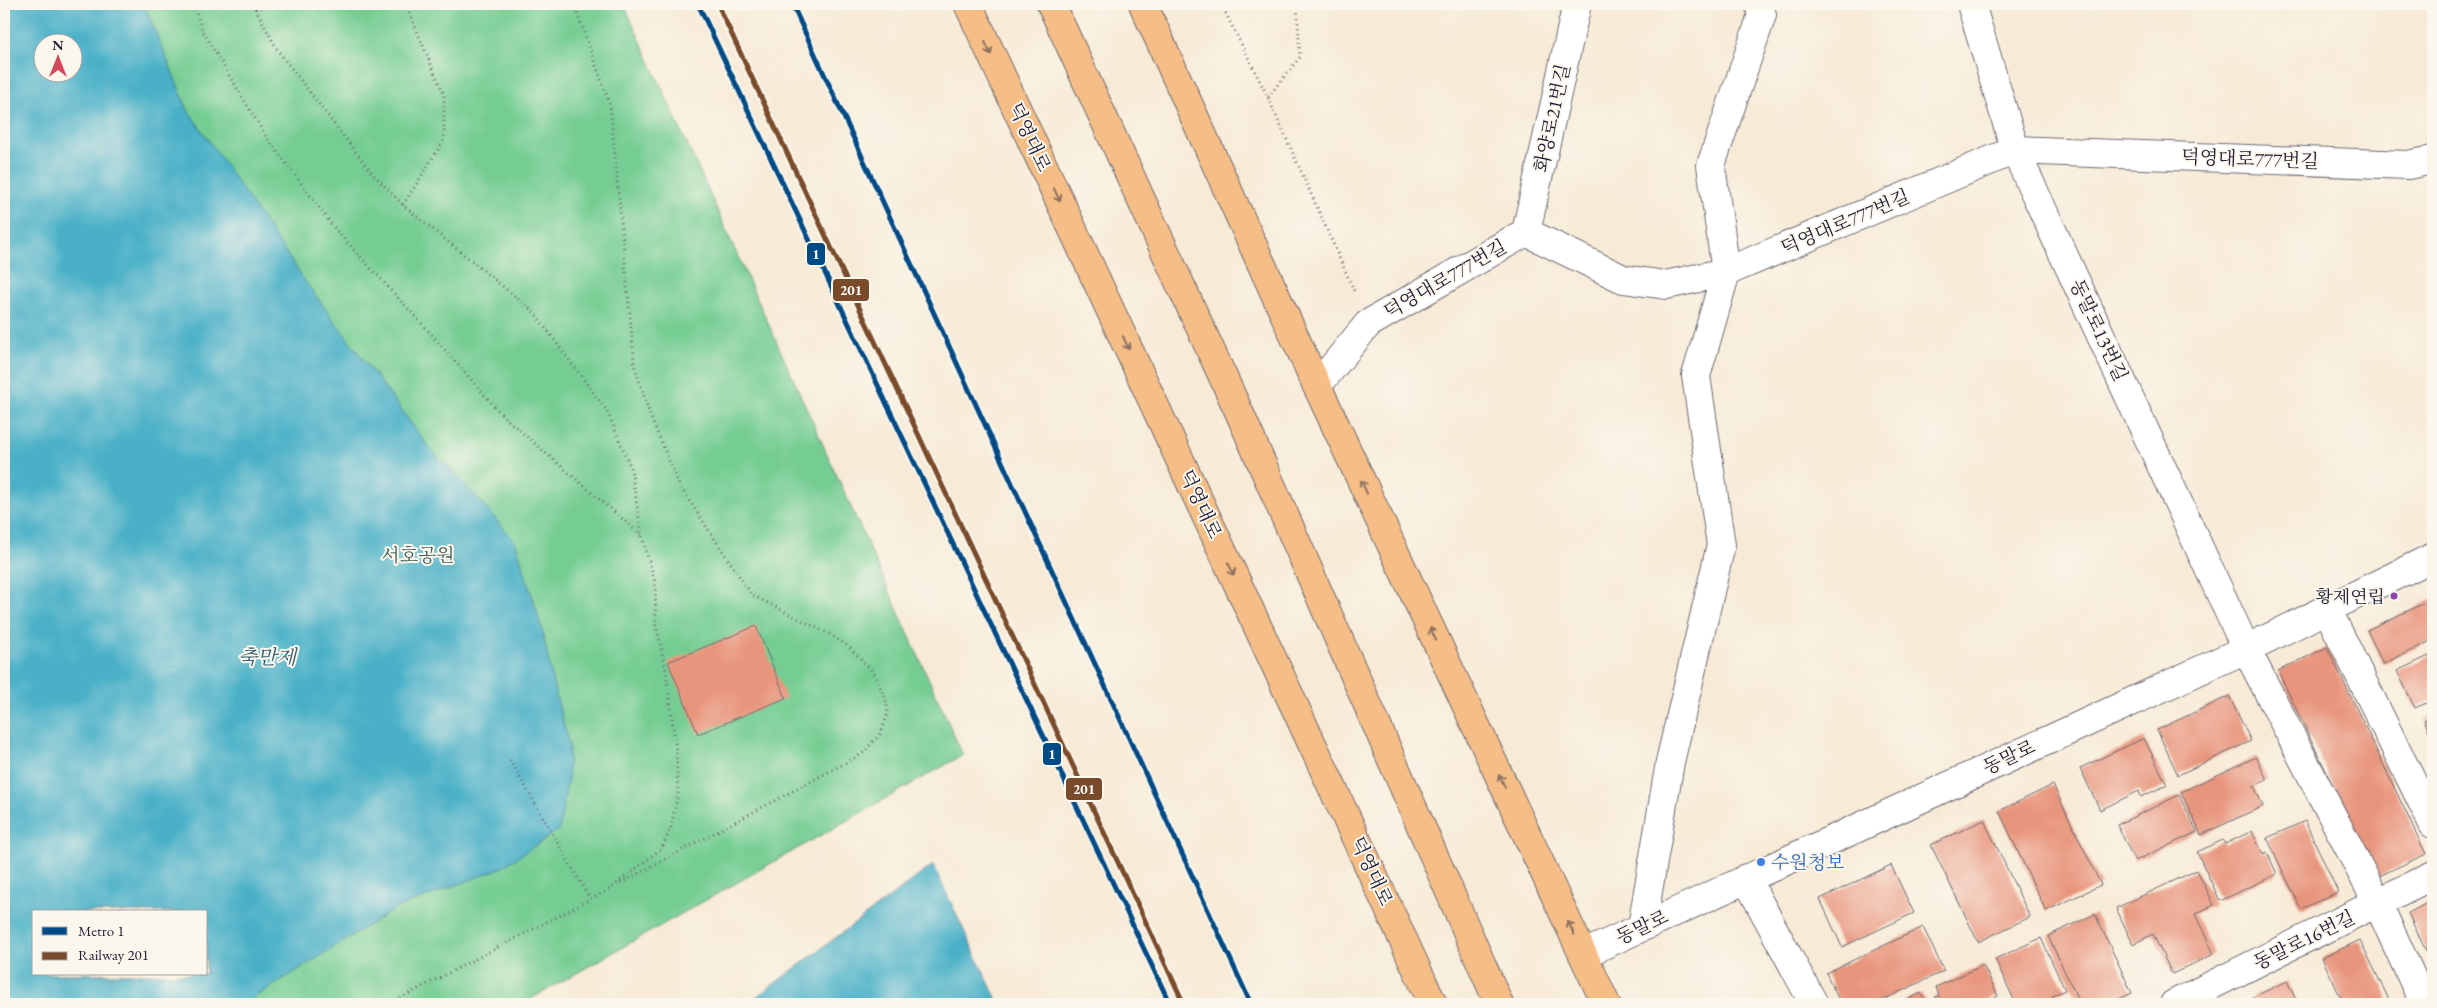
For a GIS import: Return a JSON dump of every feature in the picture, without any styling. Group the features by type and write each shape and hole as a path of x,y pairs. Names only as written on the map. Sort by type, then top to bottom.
{"main road":[{"name":"덕영대로","path":"968,4 1434,1004"},
{"path":"1051,4 1240,414 1499,1004"},
{"path":"1143,4 1317,386 1606,1004"}],"street":[{"name":"화양로21번길","path":"1526,232 1577,4"},
{"path":"1642,927 1670,762 1721,545 1696,376 1726,272 1711,165 1762,15 1759,4"},
{"name":"동말로13번길","path":"1971,4 2015,150 2246,648 2378,904 2424,1004"},
{"name":"덕영대로777번길","path":"1317,386 1368,324 1526,232 1623,279 1666,285 1726,272 2015,150 2408,165 2433,160"},
{"name":"동말로","path":"1584,954 2246,648 2433,557"},
{"path":"2327,608 2433,824"},
{"name":"동말로16번길","path":"2174,1004 2433,875"},
{"path":"1746,878 1814,1004"}],"path":[{"path":"193,4 202,30 265,135 335,229 503,416 642,537"},
{"path":"253,4 278,51 372,173 403,205 533,311 607,411 632,468 642,537 655,582 656,625 666,670 676,750 678,793 671,828 662,848 610,889"},
{"path":"255,9 272,4"},
{"path":"369,4 390,8 406,4 444,95 444,140 403,205"},
{"path":"390,1004 862,754 881,733 888,713 886,699 874,672 848,646 829,634 752,595 680,487 650,415 635,368 610,105 574,4"},
{"path":"1221,4 1268,97 1368,324"},
{"path":"1268,97 1300,57 1297,4"},
{"path":"510,760 590,899"}],"green space":[{"name":"서호공원","path":"4,4 624,4 963,755 522,1004 4,1004"}],"water":[{"name":"축만제","path":"4,4 144,4 188,110 307,284 431,450 473,493 516,543 542,629 554,688 569,744 568,779 559,830 501,868 395,909 244,1004 4,1004"},
{"path":"933,865 999,1004 747,1004"}],"building":[{"path":"2433,599 2433,640 2383,664 2367,630"},
{"path":"756,626 786,698 698,734 668,662"},
{"path":"2327,647 2426,854 2377,877 2278,671"},
{"path":"2433,654 2433,700 2415,708 2397,671"},
{"path":"2229,696 2251,741 2178,775 2157,730"},
{"path":"2433,715 2433,740 2424,720"},
{"path":"2144,738 2167,785 2141,797 2139,791 2100,810 2080,768"},
{"path":"2256,757 2267,780 2254,786 2263,806 2201,835 2181,792"},
{"path":"2053,785 2101,885 2046,911 1999,811"},
{"path":"2179,795 2197,832 2135,861 2117,825"},
{"path":"1984,820 2030,917 1978,942 1931,845"},
{"path":"2305,821 2338,892 2301,909 2267,838"},
{"path":"2252,831 2263,854 2267,852 2277,874 2220,901 2197,852 2223,840 2225,844"},
{"path":"1891,865 1914,913 1842,947 1820,899"},
{"path":"2197,870 2214,905 2195,914 2214,954 2172,974 2153,934 2133,944 2116,908"},
{"path":"2433,900 2433,966 2408,913"},
{"path":"2095,914 2132,993 2108,1004 2080,1004 2048,936"},
{"path":"1923,927 1944,971 1874,1004 1841,1004 1826,973"},
{"path":"2041,938 2065,990 2052,996 2056,1004 2016,1004 1995,959"},
{"path":"2360,940 2391,1004 2344,1004 2322,958"},
{"path":"1983,965 1998,996 1980,1004 1938,1004 1935,997 1939,996 1936,987"},
{"path":"2287,981 2298,1004 2256,1004 2253,997"},
{"path":"1921,993 1927,1004 1898,1004"}],"metro line":[{"name":"1","path":"698,4 1170,1004"},
{"name":"1","path":"792,4 1251,1004"}],"rail line":[{"name":"201","path":"719,7 1184,1004"}],"place":[{"name":"황제연립","path":"2394,596"},
{"name":"수원청보","path":"1761,862"}]}
